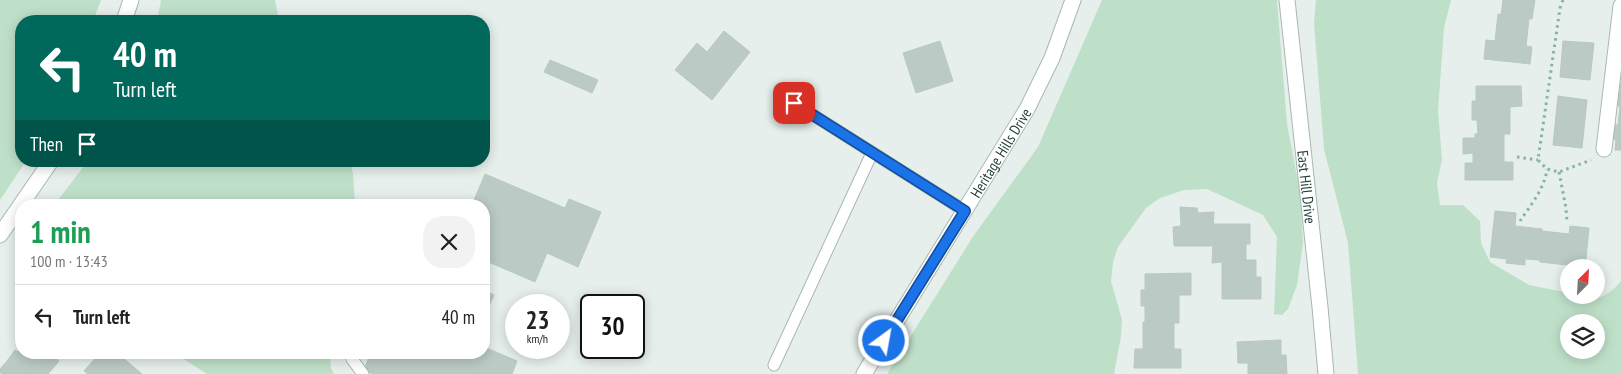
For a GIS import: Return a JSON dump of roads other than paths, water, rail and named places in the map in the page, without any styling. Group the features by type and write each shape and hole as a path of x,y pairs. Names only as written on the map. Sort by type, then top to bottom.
{"street":[{"path":"126,15 131,0"},
{"name":"Heritage Hills Drive","path":"864,374 1027,108 1052,58 1072,0"},
{"name":"East Hill Drive","path":"1287,0 1326,374"},
{"path":"1604,149 1621,6"},
{"path":"24,199 47,167"},
{"path":"0,234 15,213"}],"lane":[{"path":"794,103 965,211"},
{"path":"774,365 872,153"},
{"path":"352,359 363,374"}]}
